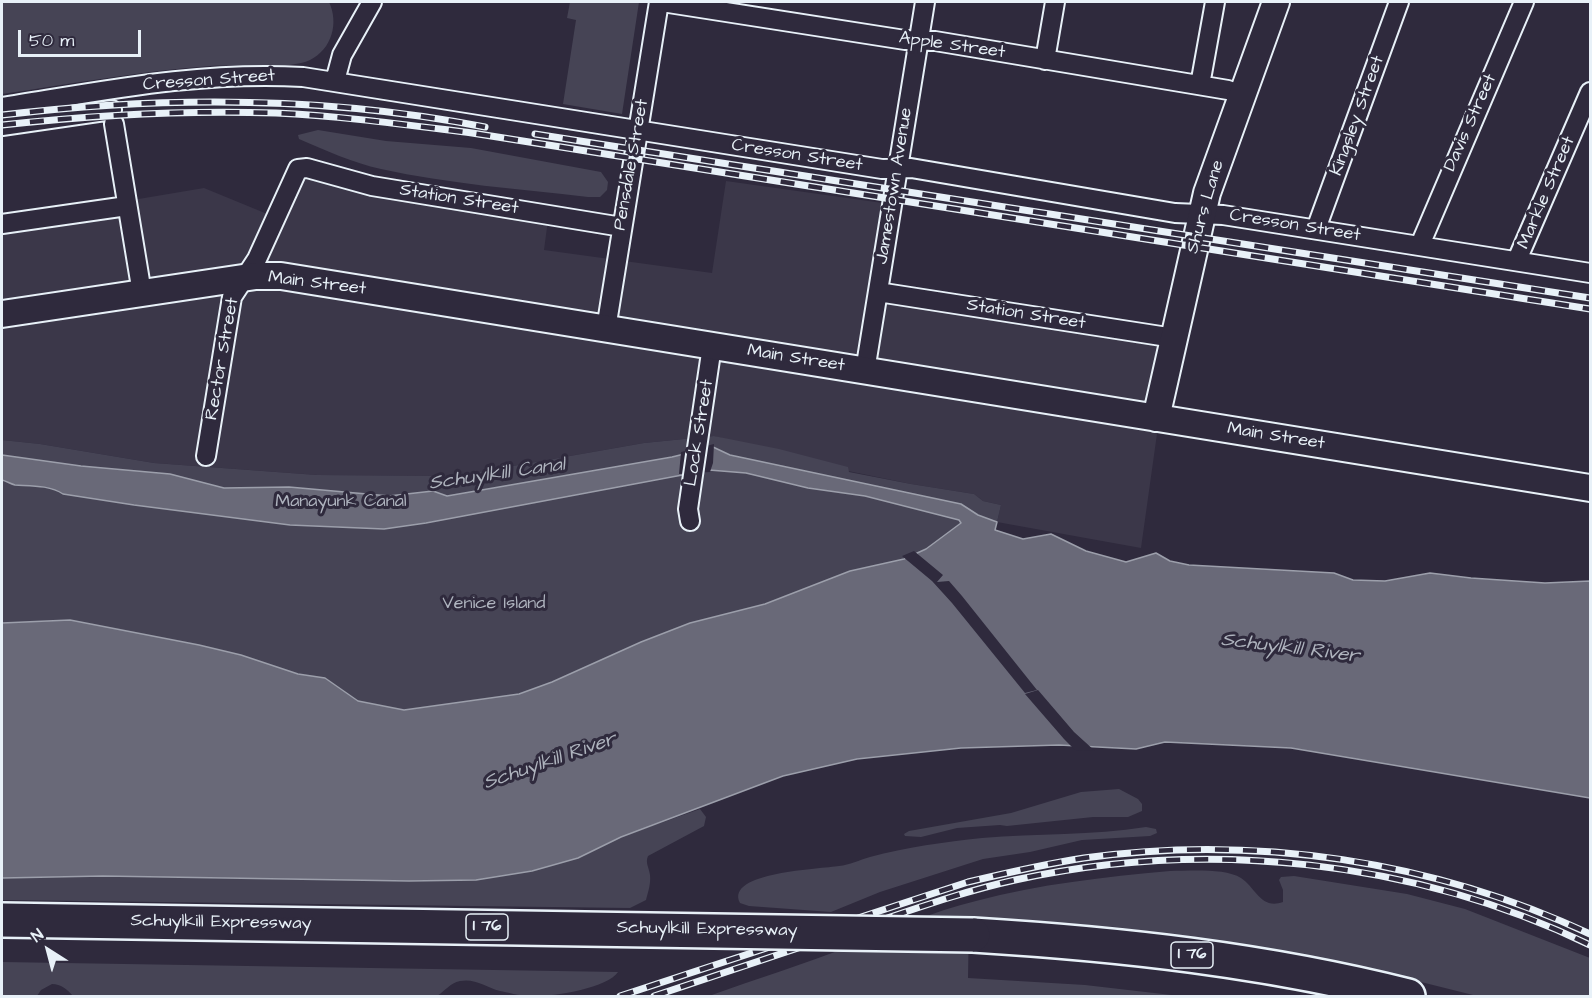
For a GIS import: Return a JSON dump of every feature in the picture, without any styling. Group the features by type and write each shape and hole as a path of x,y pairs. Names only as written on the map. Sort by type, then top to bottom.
{"highway":[{"name":"Schuylkill Expressway","path":"2,920 973,946 1308,996"},
{"name":"Schuylkill Expressway","path":"2,942 973,946 1074,942 1166,952 1315,975 1408,996"}],"street":[{"path":"335,81 342,55 368,9 353,2"},
{"name":"Apple Street","path":"660,2 1045,60 1200,85 1242,95"},
{"name":"Pensdale Street","path":"606,329 660,2"},
{"name":"Jamestown Avenue","path":"865,371 925,2"},
{"path":"1045,60 1054,2"},
{"path":"1200,85 1215,2"},
{"name":"Shurs Lane","path":"1156,418 1201,215 1276,2"},
{"name":"Kingsley Street","path":"1316,229 1399,2"},
{"name":"Davis Street","path":"1420,245 1524,2"},
{"name":"Cresson Street","path":"2,126 111,105 193,78 283,76 335,81 882,169 911,168 1165,212 1223,215 1590,273"},
{"name":"Markle Street","path":"1517,260 1590,92"},
{"path":"111,105 142,294"},
{"name":"Cresson Street","path":"2,107 111,105"},
{"name":"Station Street","path":"298,169 307,168 372,186 622,227"},
{"name":"Rector Street","path":"206,456 231,304 237,288 257,259 298,169"},
{"path":"2,224 127,206"},
{"name":"Main Street","path":"2,314 243,278 287,277 1590,488"},
{"name":"Station Street","path":"878,292 1174,338"},
{"name":"Lock Street","path":"690,521 688,509 712,346"}],"shaded area":[{"path":"301,171 548,220 544,250 712,273 726,181 890,204 876,292 1170,341 1141,548 997,522 1001,505 983,501 974,494 848,471 714,436 644,443 456,476 317,475 154,463 2,440 2,222 204,188 277,218"}],"green space":[{"path":"2,2 329,2 333,27 332,35 324,49 310,60 301,63 276,66 184,68 2,94"},
{"path":"570,2 639,2 622,114 563,104 576,20 567,18"},
{"path":"318,130 386,141 471,148 601,172 608,182 607,190 600,197 588,197 458,182 381,169 350,160 299,139 298,135"},
{"name":"Venice Island","path":"714,436 779,449 848,467 849,472 974,494 983,501 1001,505 997,522 969,520 926,549 904,559 850,571 765,604 690,623 519,694 404,710 358,701 325,678 298,674 241,655 199,645 70,620 2,623 2,440 154,463 317,475 456,476 644,443"},
{"path":"1119,789 1138,799 1142,804 1142,811 1128,817 1093,817 1007,826 957,828 921,837 904,834 909,831 1011,813 1081,792"},
{"path":"700,809 706,817 704,826 648,856 650,882 646,900 630,908 2,900 2,878 103,876 476,880 532,871 578,858 621,837"},
{"path":"1146,827 1156,829 1157,833 1150,836 1082,840 1030,852 983,859 880,892 831,912 749,906 740,903 739,893 746,885 760,878 843,865 912,848 1003,836 1105,832"},
{"path":"1170,871 1207,871 1234,875 1246,882 1264,901 1275,904 1283,902 1283,890 1279,880 1281,877 1294,876 1407,894 1465,909 1590,958 1590,996 1477,996 1361,967 1241,944 1116,927 975,917 969,919 968,978 1085,985 1180,996 709,996 833,953 960,905 1048,886"},
{"path":"2,962 618,972 612,978 589,988 536,996 500,991 465,980 453,983 437,996 73,996 64,987 52,984 41,990 37,996 2,996"}],"water":[{"name":"Schuylkill River","path":"713,447 730,455 961,504 978,515 997,522 995,530 1023,539 1051,534 1086,551 1126,562 1156,553 1170,561 1189,565 1334,573 1353,580 1385,581 1430,573 1545,583 1590,581 1590,798 1291,748 1165,742 1136,749 1059,745 961,748 857,759 783,776 621,837 578,858 532,871 476,880 103,876 2,878 2,623 70,620 199,645 241,655 298,674 325,678 358,701 404,710 519,694 690,623 765,604 850,571 904,559 926,549 961,523 959,520 865,496 808,488 746,473 709,470 384,529 290,525 134,505 63,494 46,487 15,485 2,480 2,455 81,466 170,474 224,488 289,487 389,496 433,491 447,496 672,457"}],"pier":[{"path":"714,444 710,472 679,474 681,452"},
{"path":"914,551 943,575 937,582 949,581 1037,690 1025,693 952,603 932,581 902,556"},
{"path":"1038,690 1074,732 1095,751 1075,750 1064,739 1025,694"}],"railway":[{"path":"2,115 123,104 244,102 365,109 485,127"},
{"path":"2,125 70,118 207,112 301,114 399,124 472,133 1590,309"},
{"path":"535,134 1590,298"},
{"path":"620,996 968,882 1069,860 1148,851 1213,849 1278,852 1343,860 1406,872 1469,888 1530,909 1590,934"},
{"path":"654,996 974,890 1087,867 1161,860 1234,860 1308,865 1381,876 1453,893 1523,916 1590,945"}],"water label":[{"name":"Schuylkill Canal","path":"497,475"}],"park label":[{"name":"Manayunk Canal","path":"341,502"}]}
